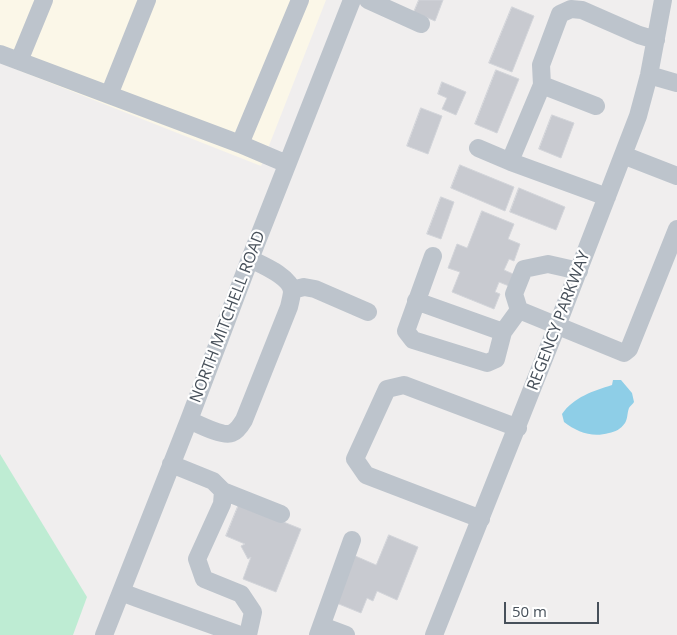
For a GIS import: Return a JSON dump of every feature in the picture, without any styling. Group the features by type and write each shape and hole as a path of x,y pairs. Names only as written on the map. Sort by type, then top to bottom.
{"street":[{"path":"19,61 44,0"},
{"path":"110,95 147,0"},
{"path":"240,144 300,0"},
{"name":"NORTH MITCHELL ROAD","path":"104,635 352,0"},
{"name":"REGENCY PARKWAY","path":"434,635 518,428 638,116 650,75 663,0"},
{"path":"379,2 422,24"},
{"path":"511,162 542,85 541,65 560,14 571,9 582,10 656,40"},
{"path":"0,54 240,144 287,164"},
{"path":"650,75 677,83"},
{"path":"542,85 596,106"},
{"path":"478,148 607,197"},
{"path":"623,155 677,176"},
{"path":"519,310 624,353 628,349 677,229"},
{"path":"433,256 406,332 413,340 487,363 496,359 503,332 519,310"},
{"path":"189,420 223,434 232,433 239,427 244,420 289,307 292,290 287,280 250,259"},
{"path":"519,310 514,294 524,269 548,264 578,271"},
{"path":"292,290 304,287 316,289 368,312"},
{"path":"416,302 503,332"},
{"path":"480,519 366,475 355,459 387,389 404,386 518,428"},
{"path":"171,464 213,481 223,491 281,514"},
{"path":"223,491 222,504 197,559 204,579 241,594 252,612 248,635"},
{"path":"346,635 320,630 352,540"},
{"path":"121,592 240,635"}],"shaded area":[{"path":"0,0 326,0 261,166 0,63"}],"green space":[{"path":"0,454 87,597 73,635 0,635"}],"water":[{"path":"613,380 621,380 632,393 634,402 629,408 626,421 622,427 611,433 597,435 579,431 564,422 562,414 572,403 591,392 612,385"}],"building":[{"path":"419,0 443,0 435,21 414,12"},
{"path":"512,7 534,16 512,72 489,63"},
{"path":"496,70 519,79 497,133 475,124"},
{"path":"442,82 466,92 456,115 442,109 447,98 438,94"},
{"path":"421,108 442,116 428,154 407,146"},
{"path":"552,115 574,123 561,158 539,149"},
{"path":"460,165 514,187 505,211 451,188"},
{"path":"519,188 565,207 556,230 510,212"},
{"path":"441,197 454,202 441,239 427,234"},
{"path":"482,211 514,224 508,239 520,244 514,261 509,259 504,270 513,274 509,286 499,282 495,292 500,294 494,309 452,292 460,272 448,268 457,244 467,248"},
{"path":"239,504 301,529 276,592 243,579 251,557 248,559 241,546 245,544 226,536"},
{"path":"389,535 418,547 397,600 377,591 373,601 367,598 361,613 334,602 353,555 376,565"}]}
